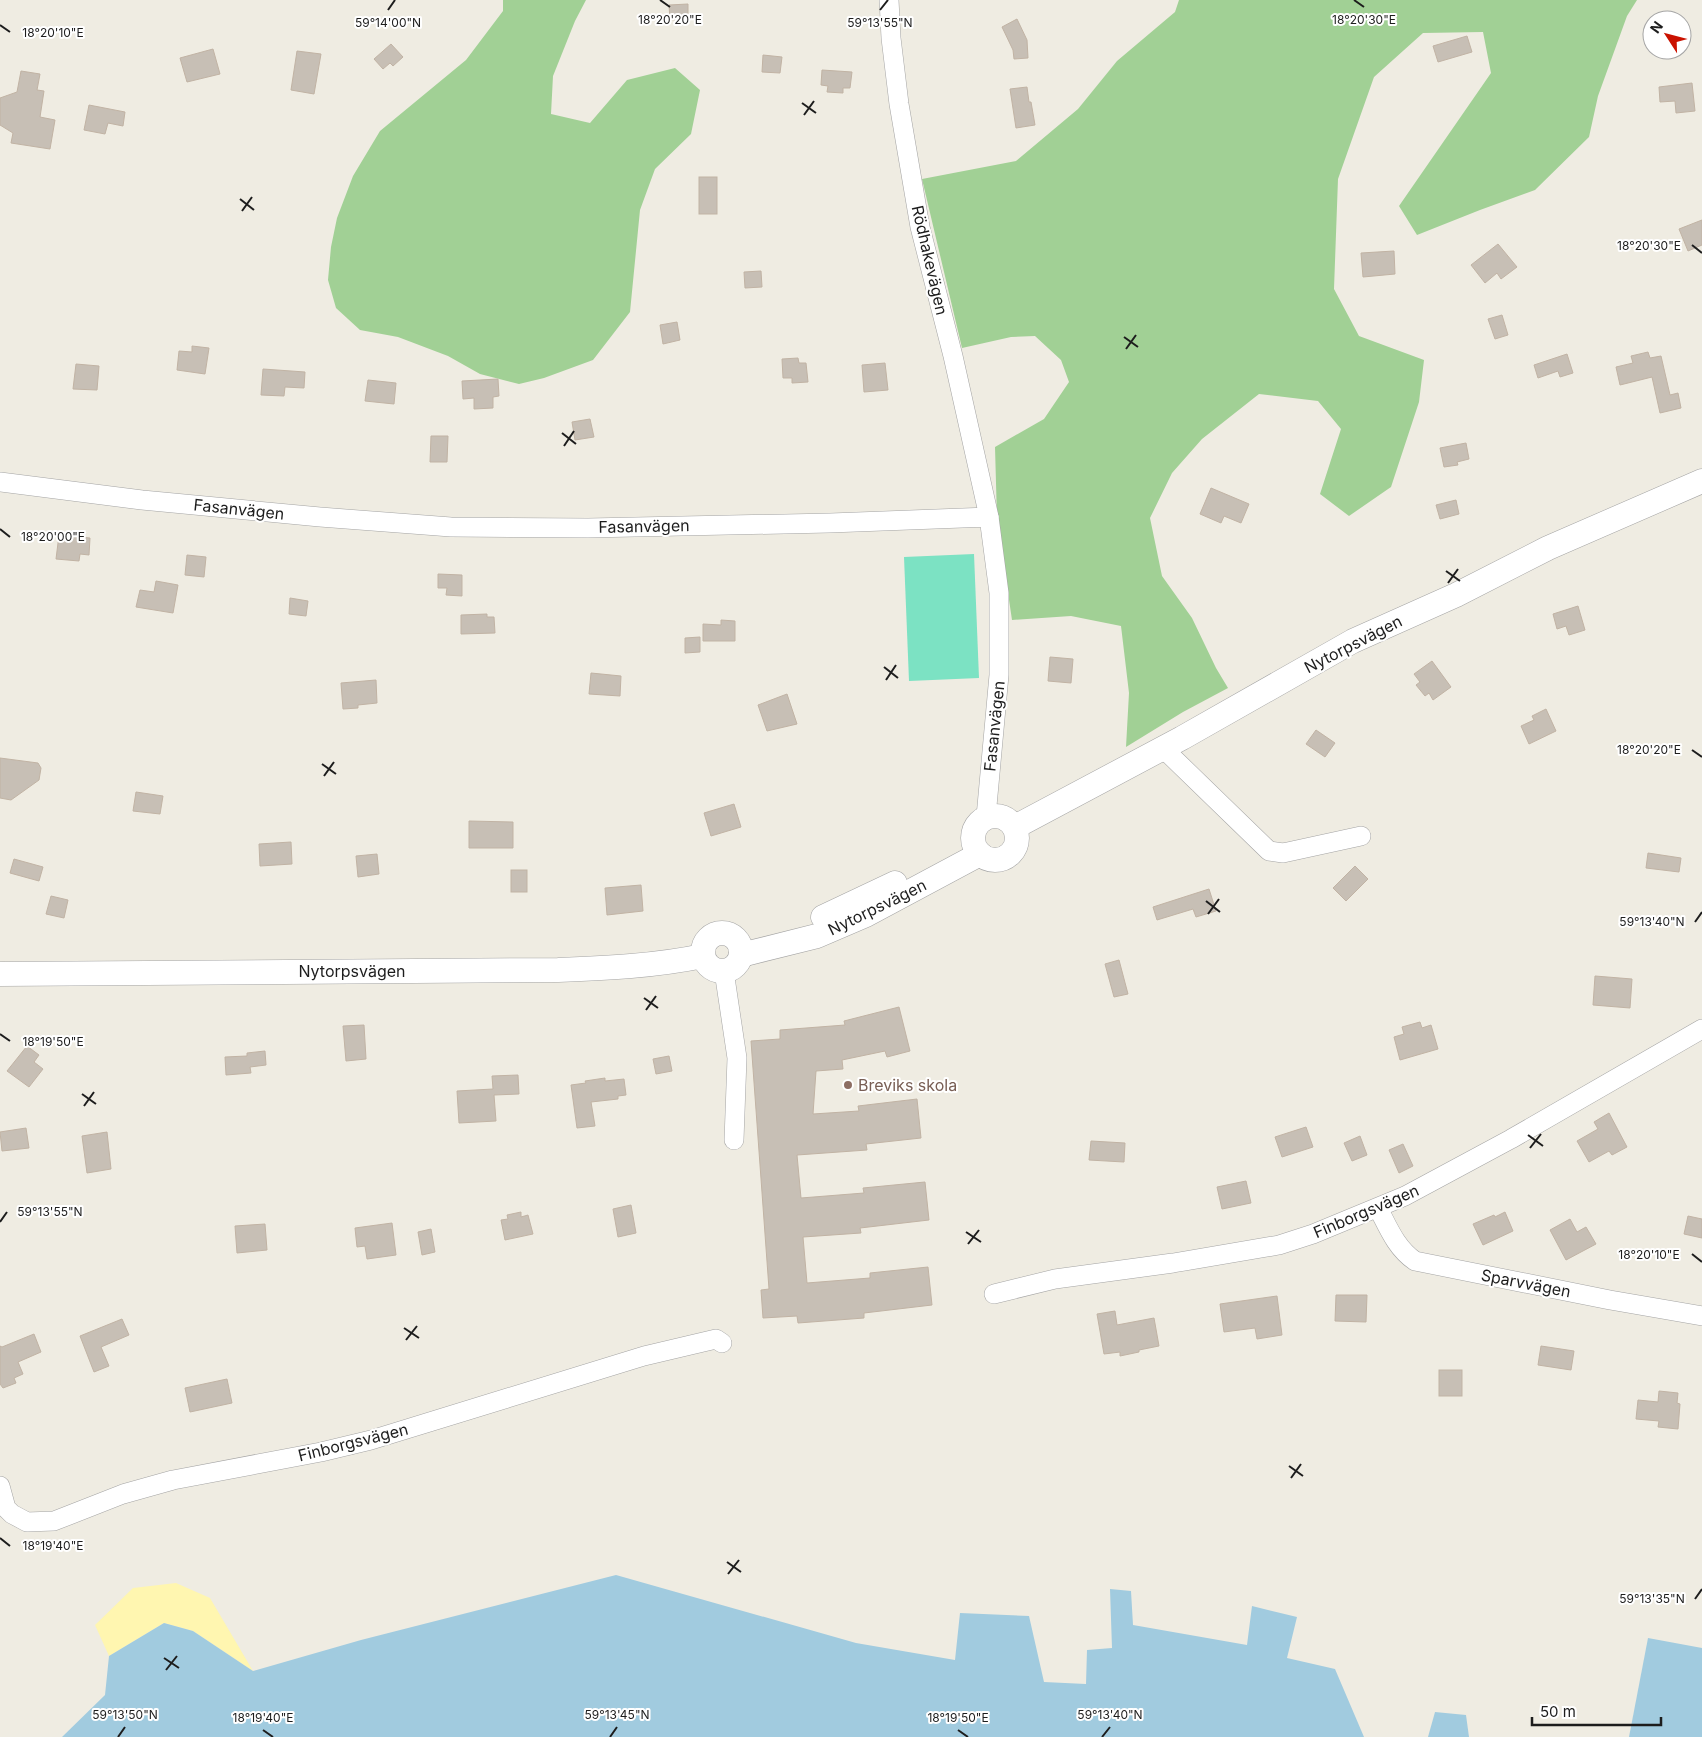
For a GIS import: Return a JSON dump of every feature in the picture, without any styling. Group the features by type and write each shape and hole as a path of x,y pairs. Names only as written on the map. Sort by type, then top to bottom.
{"street":[{"name":"Rödhakevägen","path":"889,0 891,38 899,104 920,227 953,356 989,517"},
{"name":"Nytorpsvägen","path":"1015,827 1159,750 1353,641 1456,595 1548,548 1702,481"},
{"name":"Fasanvägen","path":"0,482 142,500 452,527 588,528 830,523 989,517 999,593 999,675 986,817"},
{"path":"1159,750 1169,754 1269,851 1283,853 1361,836"},
{"path":"992,815 1003,816 1011,821 1015,827 1018,840 1011,854 998,861 989,860 976,847 977,824 986,817 992,815"},
{"name":"Nytorpsvägen","path":"739,948 817,936 866,915 976,847"},
{"path":"727,934 733,937 739,948 735,966 724,971 712,969 703,956 704,945 713,935 727,934"},
{"name":"Nytorpsvägen","path":"0,974 558,970 628,967 673,962 703,956"},
{"path":"724,971 737,1058 734,1140"},
{"name":"Finborgsvägen","path":"994,1294 1055,1278 1173,1263 1279,1245 1313,1234 1405,1196 1511,1139 1702,1029"},
{"name":"Sparvvägen","path":"1378,1208 1398,1246 1415,1261 1610,1300 1702,1316"},
{"name":"Finborgsvägen","path":"0,1486 6,1508 12,1514 27,1522 54,1521 123,1494 173,1480 321,1452 371,1440 644,1356 716,1339 722,1343"}],"green space":[{"path":"503,0 586,0 575,21 553,76 551,114 590,123 627,80 675,68 700,90 691,134 655,169 640,210 630,312 593,360 544,378 519,384 480,374 448,356 398,337 360,330 336,308 328,280 331,247 337,218 353,176 380,131 466,60 503,11"},
{"path":"1179,0 1637,0 1627,16 1598,96 1589,137 1535,190 1417,235 1399,206 1491,73 1483,32 1423,33 1374,77 1338,179 1334,289 1359,336 1424,360 1419,402 1391,487 1349,516 1320,494 1341,429 1318,401 1259,394 1202,439 1172,473 1150,518 1162,576 1192,618 1216,668 1228,688 1183,712 1126,747 1129,693 1121,626 1071,616 1012,620 997,519 995,447 1044,419 1069,382 1061,360 1035,336 1011,337 962,348 922,179 1016,161 1078,109 1117,61 1175,12"},
{"path":"974,554 979,678 909,681 904,557"}],"sand":[{"path":"176,1583 210,1598 253,1671 193,1631 164,1623 109,1656 95,1625 133,1588"}],"water":[{"path":"616,1575 856,1643 955,1660 960,1613 1029,1616 1044,1682 1086,1684 1087,1650 1112,1648 1110,1589 1131,1591 1133,1625 1247,1645 1252,1606 1297,1617 1287,1658 1335,1669 1364,1737 62,1737 105,1695 109,1656 164,1623 193,1631 253,1671 361,1640"},
{"path":"1648,1638 1702,1648 1702,1737 1629,1737"},
{"path":"1435,1712 1466,1715 1469,1737 1428,1737"}],"building":[{"path":"688,4 688,19 670,20 669,5"},
{"path":"1017,19 1027,40 1028,58 1014,59 1013,50 1002,27"},
{"path":"1467,36 1472,52 1438,62 1433,46"},
{"path":"391,44 403,57 393,66 390,63 383,69 374,59"},
{"path":"213,49 220,74 187,82 180,58"},
{"path":"297,51 321,54 314,94 291,90"},
{"path":"763,55 782,57 780,73 762,72"},
{"path":"822,70 852,72 850,88 843,88 843,93 827,92 828,86 821,85"},
{"path":"21,71 40,74 37,90 44,91 40,117 55,120 50,149 11,143 13,133 0,125 0,98 17,92"},
{"path":"1692,83 1695,111 1676,113 1675,101 1660,102 1659,87"},
{"path":"1027,87 1035,125 1016,128 1010,89"},
{"path":"89,105 125,112 123,126 108,123 105,134 84,130"},
{"path":"699,177 717,177 717,214 699,214"},
{"path":"1702,220 1702,245 1688,251 1679,229"},
{"path":"1498,244 1517,267 1501,279 1497,273 1485,283 1471,265"},
{"path":"1394,251 1395,274 1363,277 1361,253"},
{"path":"761,271 762,287 745,288 744,272"},
{"path":"1502,315 1508,335 1495,339 1488,319"},
{"path":"677,322 680,340 663,344 660,325"},
{"path":"192,346 209,348 205,374 177,370 179,351 192,352"},
{"path":"1648,352 1650,358 1661,356 1670,395 1678,393 1681,408 1660,413 1652,377 1620,385 1616,367 1633,363 1631,356"},
{"path":"1567,354 1573,373 1560,377 1558,371 1538,378 1534,365"},
{"path":"798,358 799,363 806,363 808,382 792,383 792,378 783,378 782,359"},
{"path":"885,363 888,390 864,392 862,365"},
{"path":"76,364 99,366 97,390 73,389"},
{"path":"263,369 305,372 304,388 285,387 284,396 261,395"},
{"path":"498,379 499,396 493,397 493,408 474,409 474,398 463,399 462,381"},
{"path":"368,380 396,383 394,404 365,401"},
{"path":"590,419 594,437 575,440 572,422"},
{"path":"431,436 448,436 447,462 430,462"},
{"path":"1466,443 1469,459 1457,462 1458,465 1444,467 1440,448"},
{"path":"1211,488 1249,504 1241,523 1224,516 1221,523 1200,514"},
{"path":"1456,500 1459,514 1440,519 1436,505"},
{"path":"59,535 90,538 89,555 80,554 79,561 56,559"},
{"path":"187,555 206,557 204,577 185,575"},
{"path":"438,574 462,575 462,596 446,595 447,588 438,588"},
{"path":"156,581 178,585 173,613 136,607 140,590 154,592"},
{"path":"290,598 308,601 306,616 289,614"},
{"path":"1578,606 1585,630 1569,635 1566,626 1557,629 1553,614"},
{"path":"487,614 487,617 494,617 495,633 461,634 461,615"},
{"path":"721,620 735,621 735,641 703,641 703,624 721,625"},
{"path":"700,637 700,652 685,653 685,638"},
{"path":"1050,657 1073,659 1071,683 1048,681"},
{"path":"1432,661 1451,687 1433,700 1429,693 1425,696 1416,685 1420,682 1414,674"},
{"path":"591,673 621,676 620,696 589,694"},
{"path":"376,680 377,703 358,705 358,708 343,709 341,683"},
{"path":"787,694 797,724 767,731 758,705"},
{"path":"1546,709 1556,731 1529,744 1521,726 1534,720 1532,716"},
{"path":"1316,730 1335,743 1325,757 1306,744"},
{"path":"0,758 38,763 41,768 39,780 11,800 0,798"},
{"path":"136,792 163,796 160,814 133,811"},
{"path":"734,804 741,827 711,836 704,813"},
{"path":"469,821 513,822 513,848 469,848"},
{"path":"291,842 292,864 260,866 259,844"},
{"path":"1648,853 1681,858 1679,872 1646,868"},
{"path":"377,854 379,874 358,877 356,856"},
{"path":"14,859 43,867 39,881 10,873"},
{"path":"1355,866 1368,879 1346,901 1333,888"},
{"path":"511,870 527,870 527,892 511,892"},
{"path":"641,885 643,911 607,915 605,888"},
{"path":"1209,889 1216,911 1196,917 1193,909 1157,920 1153,907"},
{"path":"51,896 68,900 64,918 46,914"},
{"path":"1119,960 1128,994 1114,997 1105,964"},
{"path":"1595,976 1632,979 1630,1008 1593,1005"},
{"path":"899,1007 910,1051 887,1057 885,1051 842,1060 843,1069 816,1071 813,1114 859,1111 858,1106 917,1099 921,1138 866,1144 867,1150 797,1155 801,1198 864,1193 863,1188 925,1182 929,1220 860,1228 861,1233 803,1237 807,1283 870,1278 870,1273 928,1267 932,1305 864,1313 864,1318 798,1323 797,1316 763,1318 761,1290 769,1289 751,1041 780,1039 780,1030 845,1025 844,1021"},
{"path":"1420,1022 1422,1028 1431,1025 1438,1049 1400,1060 1394,1037 1404,1034 1402,1027"},
{"path":"364,1025 366,1059 346,1061 343,1026"},
{"path":"27,1046 39,1055 34,1062 43,1069 29,1087 7,1071"},
{"path":"265,1051 266,1065 250,1067 251,1073 226,1075 225,1057 247,1056 247,1053"},
{"path":"669,1056 672,1071 656,1074 653,1059"},
{"path":"518,1075 519,1094 494,1095 496,1121 459,1123 457,1091 493,1089 492,1076"},
{"path":"605,1078 605,1081 624,1079 626,1095 618,1096 618,1099 591,1102 595,1126 577,1128 571,1085"},
{"path":"1609,1113 1627,1147 1612,1155 1609,1151 1589,1162 1577,1141 1598,1129 1594,1122"},
{"path":"1306,1127 1313,1147 1282,1157 1275,1137"},
{"path":"26,1128 29,1148 2,1151 0,1132"},
{"path":"107,1132 111,1169 87,1173 82,1136"},
{"path":"1360,1136 1367,1155 1352,1161 1344,1143"},
{"path":"1091,1141 1125,1143 1124,1162 1089,1160"},
{"path":"1403,1144 1413,1166 1399,1173 1389,1150"},
{"path":"1246,1181 1251,1203 1222,1209 1217,1187"},
{"path":"631,1205 636,1233 618,1237 613,1209"},
{"path":"521,1212 521,1217 528,1215 533,1234 505,1240 501,1220 508,1219 507,1215"},
{"path":"1505,1212 1513,1231 1483,1245 1473,1224"},
{"path":"1688,1216 1702,1219 1702,1238 1684,1234"},
{"path":"1570,1219 1577,1232 1586,1227 1596,1244 1566,1260 1550,1230"},
{"path":"392,1223 396,1255 367,1259 365,1246 357,1247 355,1228"},
{"path":"265,1224 267,1250 237,1253 235,1226"},
{"path":"431,1229 435,1252 422,1255 418,1232"},
{"path":"1336,1295 1367,1295 1366,1322 1335,1321"},
{"path":"1277,1296 1282,1335 1257,1339 1255,1328 1224,1332 1220,1304"},
{"path":"1115,1311 1117,1325 1154,1318 1159,1346 1120,1356 1120,1352 1104,1354 1097,1314"},
{"path":"122,1319 129,1335 101,1347 109,1366 94,1372 80,1336"},
{"path":"34,1334 41,1352 18,1362 23,1374 14,1378 16,1383 3,1388 0,1384 0,1346 2,1347"},
{"path":"1541,1346 1574,1351 1571,1370 1538,1365"},
{"path":"1439,1370 1462,1370 1462,1396 1439,1396"},
{"path":"227,1379 232,1403 190,1412 185,1388"},
{"path":"1659,1391 1678,1393 1677,1403 1680,1404 1678,1429 1658,1427 1659,1421 1636,1419 1638,1400 1658,1402"}],"place":[{"name":"Breviks skola","path":"848,1085"}]}
